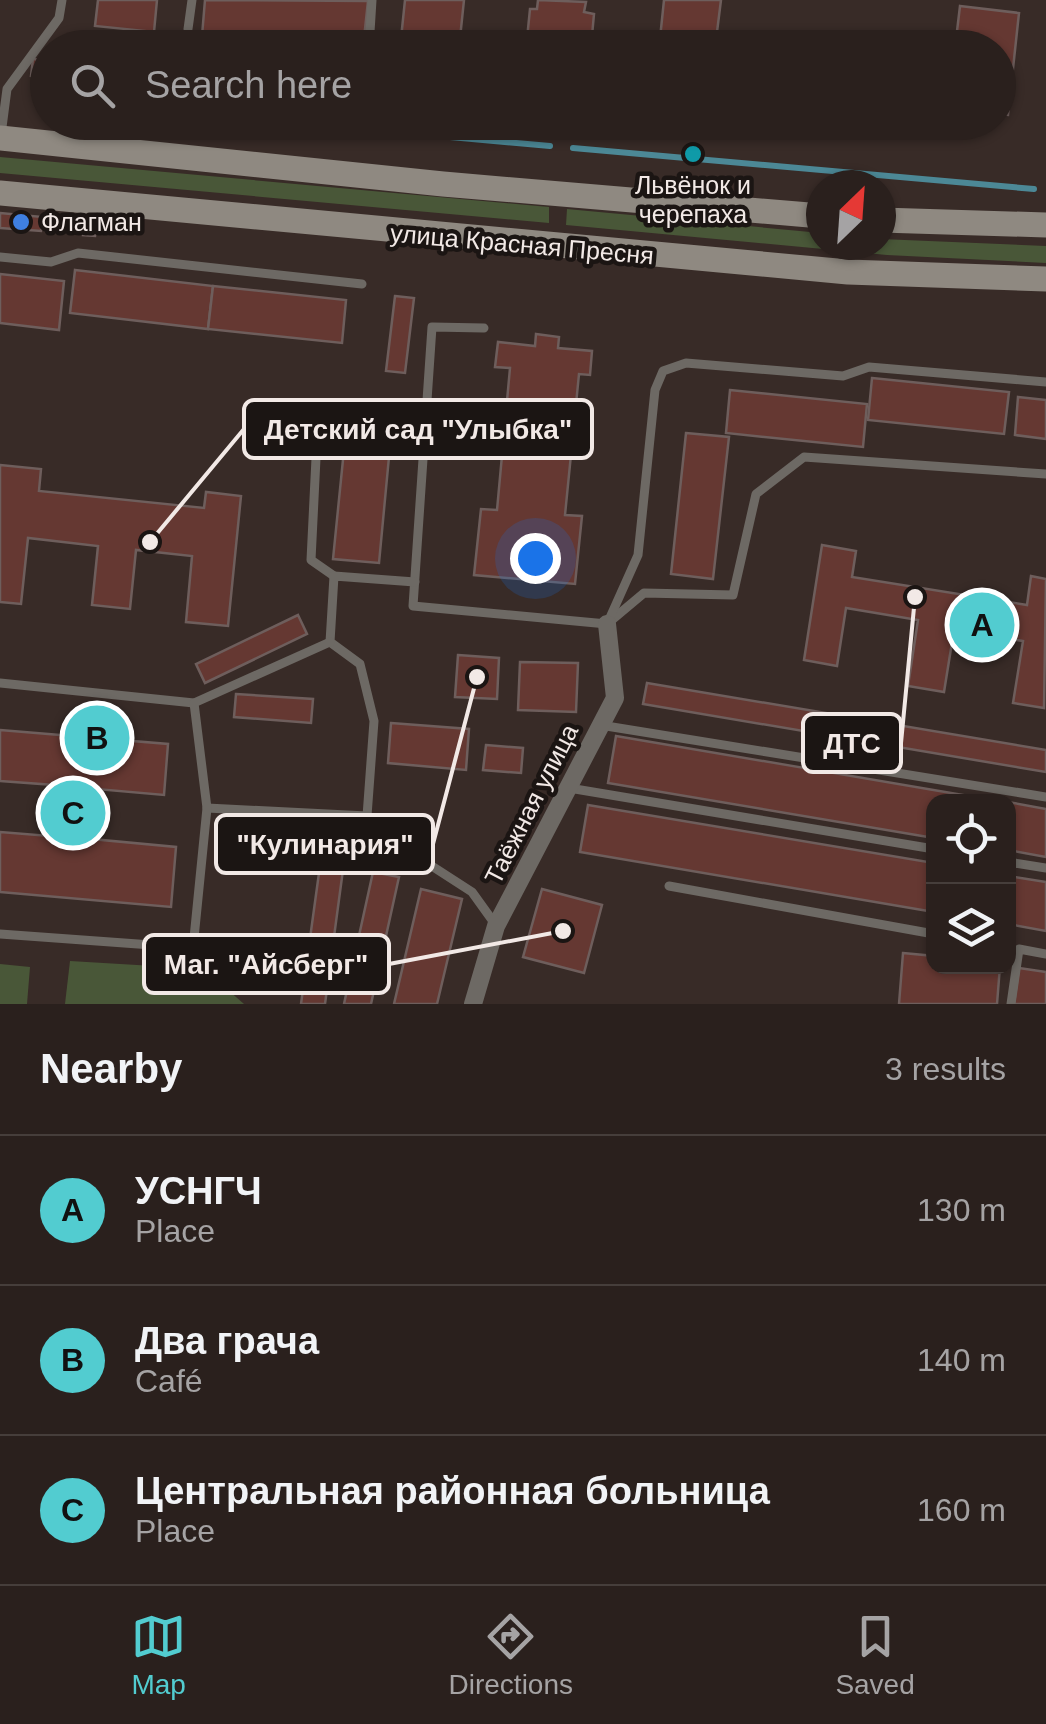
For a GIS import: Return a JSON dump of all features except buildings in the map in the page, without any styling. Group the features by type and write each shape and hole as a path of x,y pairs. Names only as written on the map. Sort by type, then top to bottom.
{"street":[{"path":"0,138 443,184 806,215"},
{"name":"улица Красная Пресня","path":"0,194 828,271 1046,279"},
{"path":"896,220 1046,224"},
{"name":"Таёжная улица","path":"472,1004 496,926 615,698 606,624"}],"lane":[{"path":"50,30 59,18 62,0"},
{"path":"188,30 192,0"},
{"path":"370,30 372,0"},
{"path":"0,138 7,89 30,58"},
{"path":"0,256 51,262 78,253 362,284"},
{"path":"484,328 432,327 413,606 606,624 644,593 733,596 756,494 804,457 1046,474"},
{"path":"606,624 638,555 655,390 664,371 686,363 843,376 869,367 1046,382"},
{"path":"317,438 311,560 334,576 414,582"},
{"path":"330,642 334,576"},
{"path":"0,682 194,704 330,642"},
{"path":"330,642 360,664 374,721 367,816 373,828 472,892 496,926"},
{"path":"0,934 193,948 207,808 194,704"},
{"path":"600,725 1046,798"},
{"path":"567,788 926,849"},
{"path":"207,808 367,816"},
{"path":"1016,863 1046,868"},
{"path":"668,886 926,933"},
{"path":"1016,948 1046,954"},
{"path":"1011,1004 1013,974"}],"green space":[{"path":"0,157 549,207 549,223 0,173"},
{"path":"567,209 806,232 806,247 566,225"},
{"path":"896,240 1046,246 1046,263 896,255"},
{"path":"70,961 204,969 244,1004 65,1004"},
{"path":"0,964 30,967 27,1004 0,1004"}],"waterway":[{"path":"484,140 550,146"},
{"path":"573,148 1034,189"}],"place":[{"name":"Львёнок и черепаха","path":"693,154"},
{"name":"Флагман","path":"21,222"},
{"name":"Детский сад \"Улыбка\"","path":"150,542"},
{"name":"ДТС","path":"915,597"},
{"name":"УСНГЧ","path":"982,625"},
{"name":"\"Кулинария\"","path":"477,677"},
{"name":"Два грача","path":"97,738"},
{"name":"Центральная районная больница","path":"73,813"},
{"name":"Маг. \"Айсберг\"","path":"563,931"}]}
